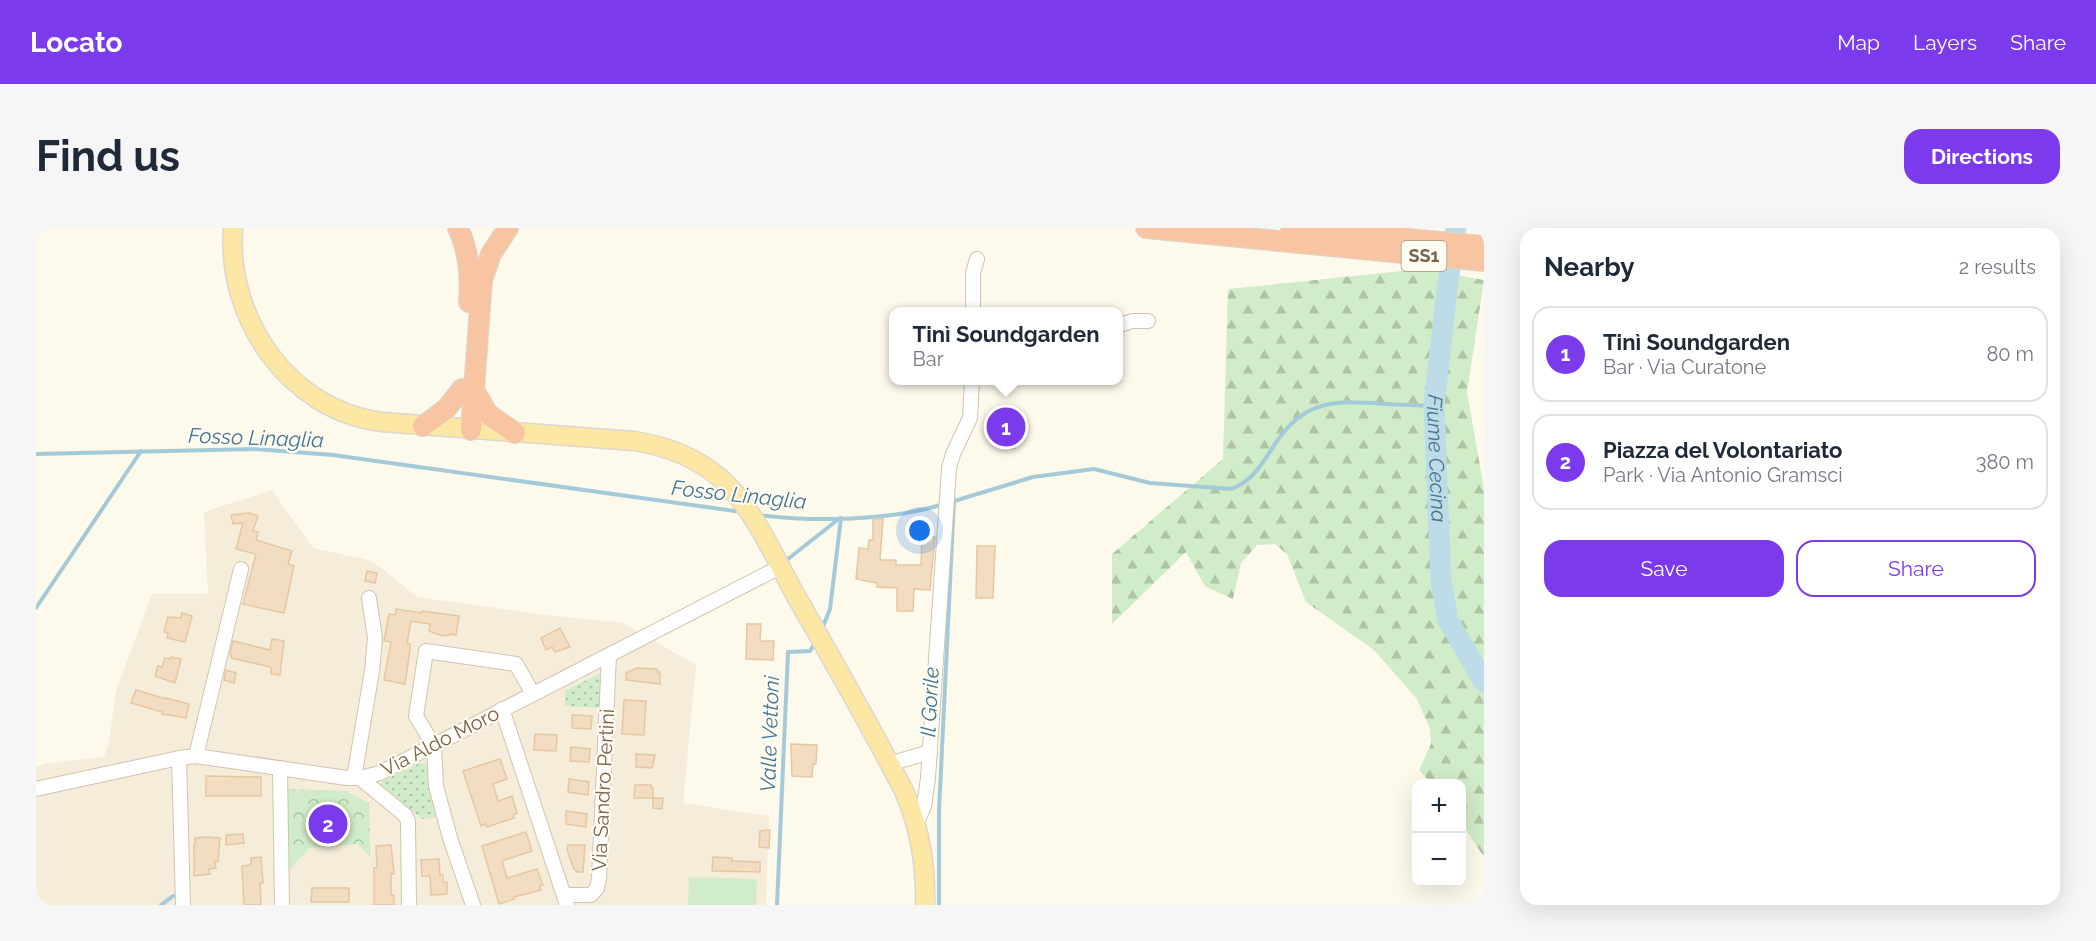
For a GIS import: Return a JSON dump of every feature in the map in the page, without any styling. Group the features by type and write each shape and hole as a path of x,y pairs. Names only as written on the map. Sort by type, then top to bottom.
{"highway":[{"path":"458,228 467,257 470,283 465,430"},
{"path":"423,426 447,409 468,389 482,280 491,254 508,228"},
{"name":"SS1","path":"1146,228 1364,243 1484,246"},
{"name":"SS1","path":"1291,228 1364,243 1484,261"},
{"path":"468,389 488,414 515,433"}],"main road":[{"path":"233,228 234,270 242,304 251,326 273,360 303,388 343,412 370,421 653,444 673,450 707,467 721,478 739,499 762,534 904,791 916,825 925,864 925,905"}],"street":[{"path":"973,307 974,273 977,259"},
{"path":"1123,324 1132,321 1148,321"},
{"path":"916,825 924,806 930,752 950,462 971,412 972,385"},
{"name":"Via Aldo Moro","path":"36,789 196,756 357,778 380,773 780,567"},
{"path":"196,756 241,569"},
{"path":"369,598 375,638 357,778 405,815 408,821 409,905"},
{"path":"473,905 450,838 436,786 434,746 416,716 426,651 516,664 533,694"},
{"name":"Via Sandro Pertini","path":"566,900 591,895 597,888 599,879 609,655"},
{"path":"502,709 566,900"},
{"path":"889,764 930,752"},
{"path":"179,758 183,905"},
{"path":"280,768 282,905"}],"shaded area":[{"path":"272,490 313,548 368,560 417,597 623,623 696,665 683,803 769,816 766,905 36,905 36,767 104,757 109,742 116,691 152,594 208,594 204,512"}],"green space":[{"path":"1421,269 1484,280 1467,392 1484,489 1484,857 1466,830 1466,779 1427,779 1419,770 1431,744 1430,729 1417,699 1374,650 1306,602 1287,554 1275,544 1257,545 1241,563 1233,599 1205,586 1186,552 1112,624 1112,554 1223,459 1228,289"},
{"path":"603,672 601,708 565,706 565,691"},
{"path":"420,763 427,767 437,817 422,819 380,785 382,781"},
{"path":"287,789 346,791 369,803 370,856 357,844 309,848 286,874"},
{"path":"689,877 757,879 756,905 688,905"}],"building":[{"path":"993,415 1015,415 1015,429 1024,428 1024,440 1015,440 1015,448 1000,448 1000,442 997,442 997,425 993,425"},
{"path":"249,513 258,516 253,531 258,532 256,540 292,551 288,564 294,566 284,613 243,604 256,554 236,549 243,523 233,524 231,515"},
{"path":"873,519 883,519 880,560 896,560 896,565 921,565 922,536 935,537 930,590 914,589 913,611 897,611 897,588 877,587 877,583 856,579 859,548 868,549 869,540 873,540"},
{"path":"977,546 995,546 993,598 976,598"},
{"path":"367,571 377,573 375,583 365,581"},
{"path":"396,609 459,616 456,635 442,636 429,631 430,624 411,621 407,643 410,644 410,649 405,684 384,680 391,642 384,641 389,614 395,615"},
{"path":"182,613 192,616 185,642 167,638 168,633 164,632 168,617 181,618"},
{"path":"747,624 761,624 760,641 774,641 773,660 746,659"},
{"path":"560,628 570,647 555,652 552,647 546,650 541,638"},
{"path":"272,639 284,641 280,675 271,674 271,667 231,658 233,641 270,650"},
{"path":"171,657 181,659 175,683 155,676 158,666 162,667 165,658 170,659"},
{"path":"637,668 657,669 657,672 660,672 660,684 626,680 626,673"},
{"path":"226,670 236,673 234,683 224,680"},
{"path":"136,690 189,704 186,718 162,714 162,712 131,703"},
{"path":"624,700 646,701 644,735 622,734"},
{"path":"572,715 592,716 591,729 572,728"},
{"path":"535,734 557,735 556,751 534,750"},
{"path":"791,744 817,745 816,764 813,764 812,777 792,776"},
{"path":"571,747 590,749 589,762 570,761"},
{"path":"636,754 655,755 652,768 636,767"},
{"path":"500,759 507,779 493,784 498,801 512,796 517,813 513,815 514,818 487,827 486,824 481,826 463,771"},
{"path":"206,776 261,777 261,796 206,796"},
{"path":"569,779 589,782 588,795 568,792"},
{"path":"635,785 651,785 653,798 634,798"},
{"path":"653,798 663,798 662,809 653,808"},
{"path":"566,811 587,814 586,827 566,824"},
{"path":"770,830 769,848 759,847 760,831"},
{"path":"526,832 532,851 502,861 507,878 537,869 543,885 540,886 541,890 514,897 514,899 499,904 482,846"},
{"path":"243,834 244,843 226,845 226,835"},
{"path":"195,838 220,838 218,862 215,861 216,868 209,869 210,874 194,876"},
{"path":"391,845 394,874 391,874 391,895 394,895 394,905 374,905 376,846"},
{"path":"568,845 585,845 583,872 577,872 574,869 567,850"},
{"path":"261,857 263,883 260,883 261,905 244,905 242,866 251,865 251,858"},
{"path":"713,857 732,858 732,861 760,862 760,872 712,871"},
{"path":"439,859 440,875 443,875 443,882 447,882 447,894 431,895 430,876 422,876 421,860"},
{"path":"312,888 349,888 349,902 311,902"}],"waterway":[{"name":"Fiume Cecina","path":"1456,228 1434,406 1441,582 1448,620 1484,682"},
{"name":"Fosso Linaglia","path":"951,502 1033,477 1094,469 1150,483 1231,489 1252,475 1287,428 1308,411 1332,404 1359,402 1434,406"},
{"name":"Fosso Linaglia","path":"36,454 255,449 333,455 742,512"},
{"path":"36,608 141,451"},
{"name":"Il Gorile","path":"939,905 939,811 954,500"},
{"name":"Fosso Linaglia","path":"758,515 803,519 876,517 923,510 944,504"},
{"path":"788,559 840,518"},
{"name":"Valle Vettoni","path":"822,629 830,609 841,518"},
{"name":"Valle Vettoni","path":"777,905 788,652 810,651 816,641"},
{"path":"161,905 173,896"}],"place":[{"name":"Tinì Soundgarden","path":"1006,427"},
{"name":"Piazza del Volontariato","path":"328,824"}]}
